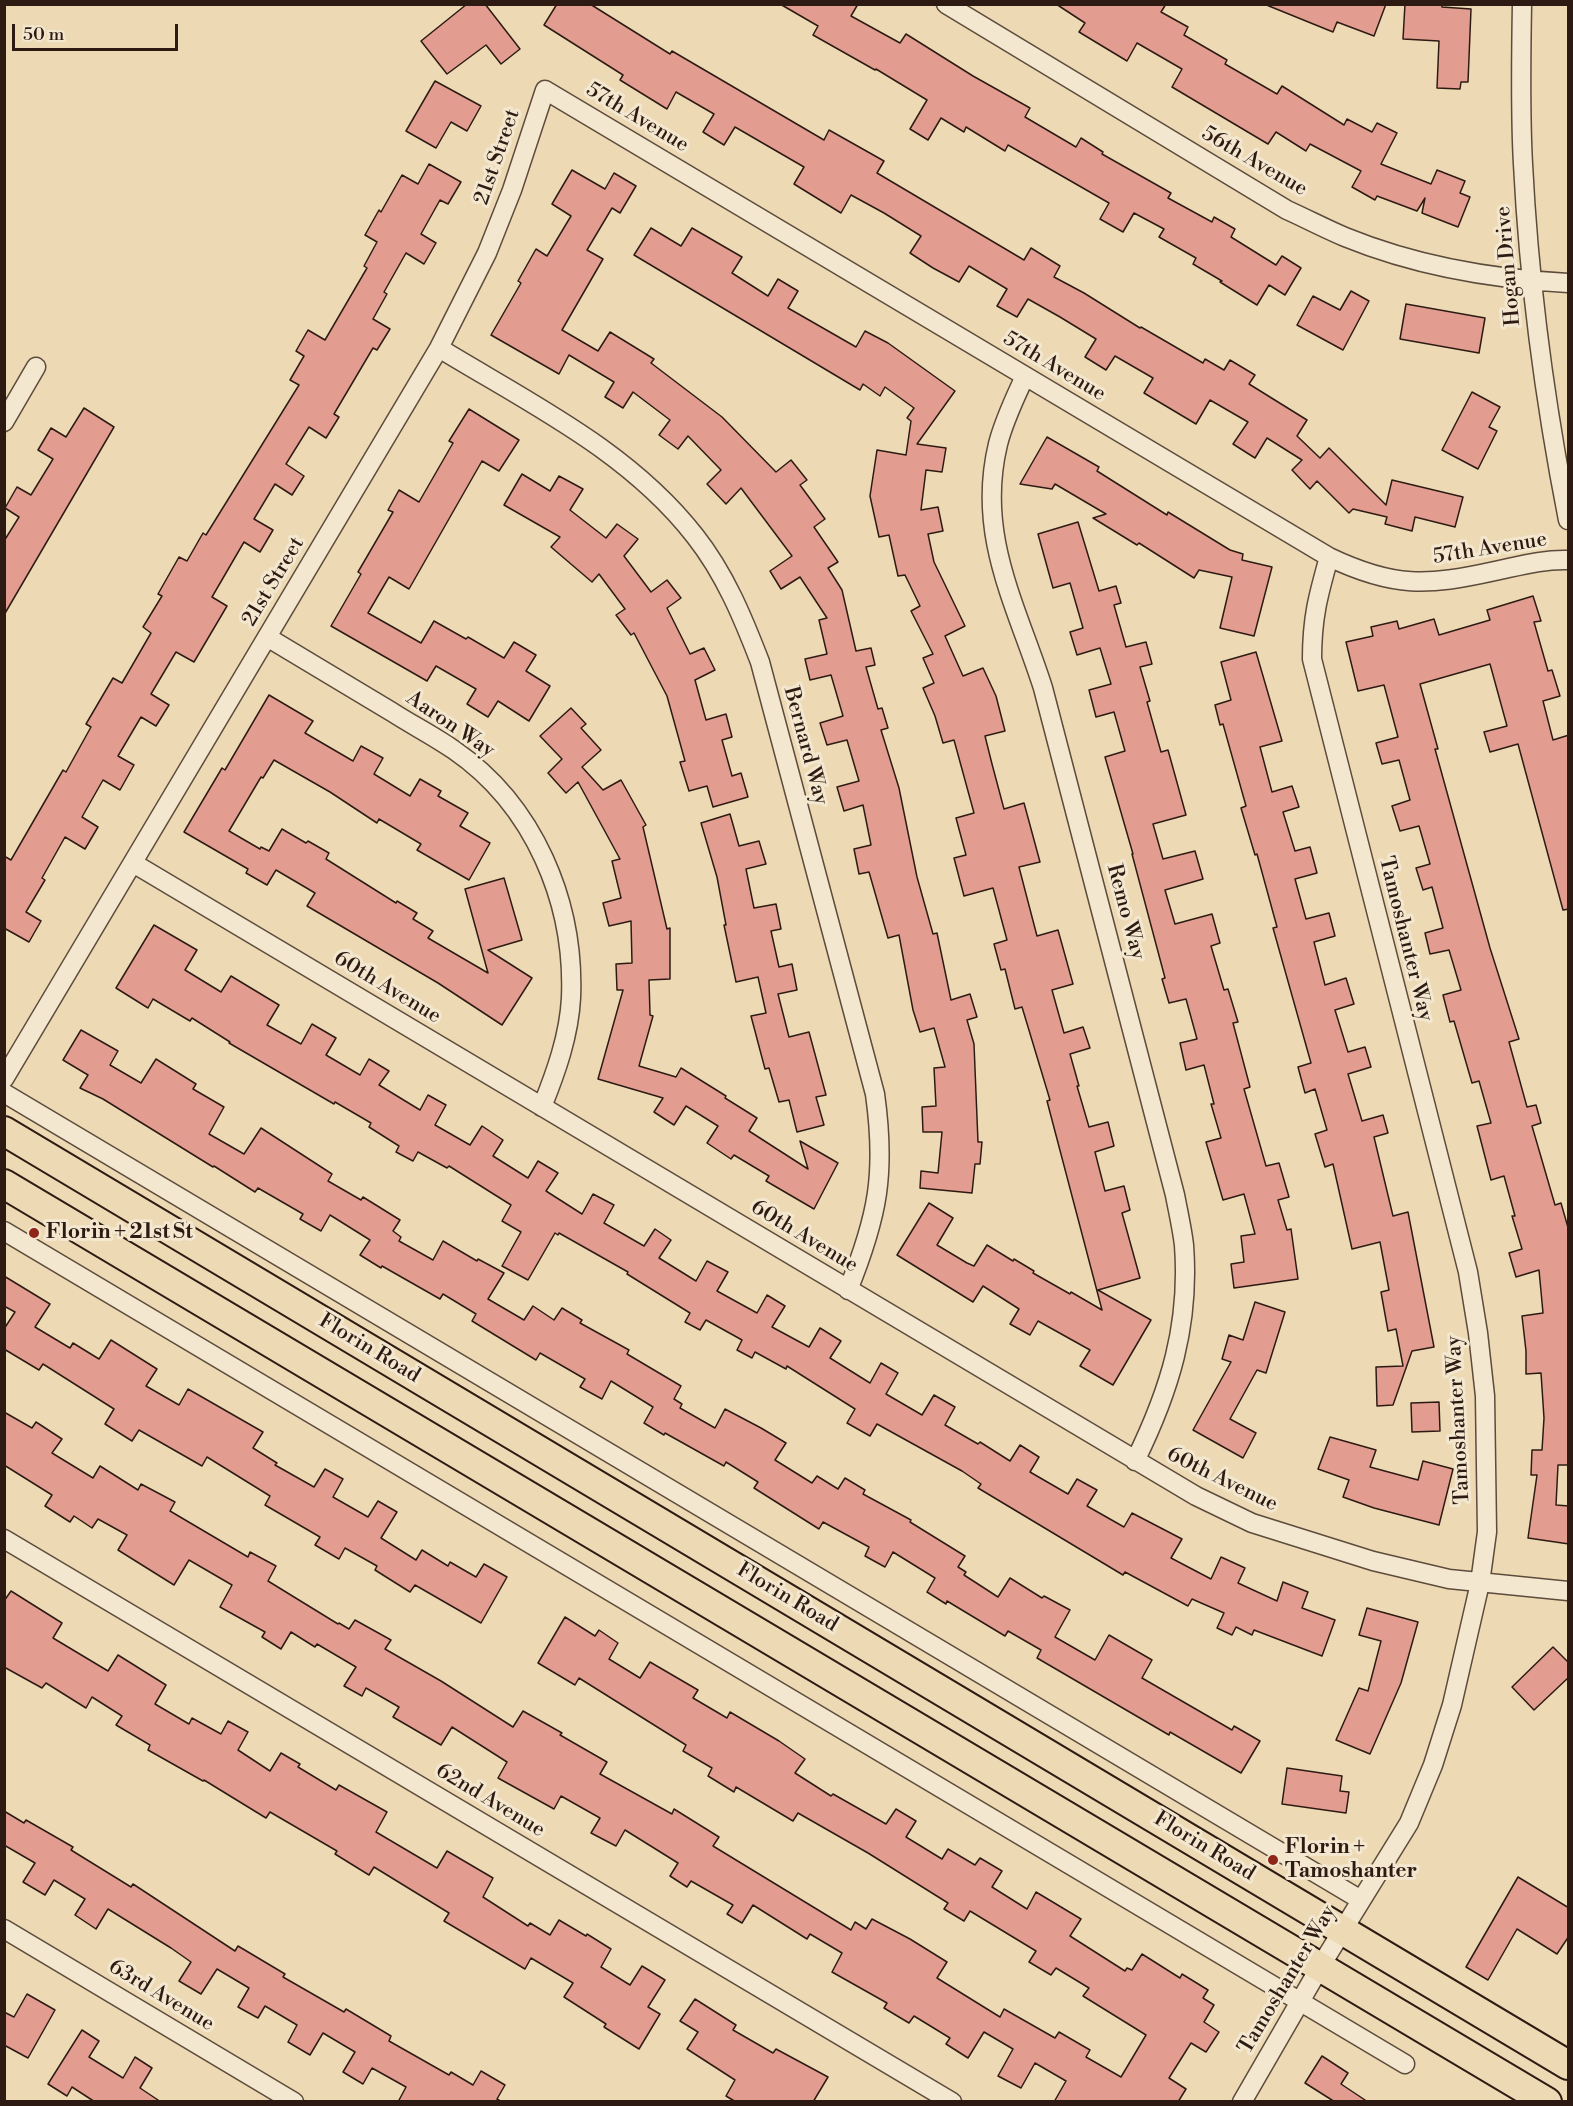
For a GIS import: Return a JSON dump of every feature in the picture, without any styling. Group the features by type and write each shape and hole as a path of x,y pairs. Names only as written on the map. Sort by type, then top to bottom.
{"main road":[{"name":"Florin Road","path":"4,1131 1569,2065"},
{"name":"Florin Road","path":"4,1184 1547,2102"}],"street":[{"name":"56th Avenue","path":"946,4 1287,210 1346,237 1406,258 1469,273 1531,281 1569,282"},
{"name":"Hogan Drive","path":"1522,4 1522,163 1531,281 1545,392 1569,520"},
{"name":"21st Street","path":"4,1079 439,348 487,253 512,190 545,90"},
{"name":"57th Avenue","path":"545,90 1329,557 1359,572 1391,580 1424,583 1456,580 1538,562 1569,560"},
{"name":"Bernard Way","path":"439,348 605,450 639,476 669,505 696,537 720,573 743,616 760,662 875,1094 880,1134 880,1170 875,1210 864,1249 848,1290"},
{"path":"4,422 36,367"},
{"name":"Remo Way","path":"1025,376 1006,420 994,470 991,509 995,547 1005,584 1029,644 1043,688 1175,1195 1184,1244 1185,1293 1182,1330 1176,1360 1161,1405 1136,1461"},
{"name":"Tamoshanter Way","path":"1242,2102 1320,1967 1409,1823 1452,1705 1480,1583 1487,1532 1485,1396 1468,1272 1312,659 1315,605 1329,557"},
{"name":"Aaron Way","path":"267,637 455,750 485,775 508,800 533,836 552,875 561,903 571,956 571,1000 564,1043 542,1107"},
{"name":"60th Avenue","path":"133,863 1196,1496 1252,1523 1373,1561 1449,1579 1569,1591"},
{"name":"Florin Road","path":"4,1093 1361,1900"},
{"path":"4,1232 1405,2064"},
{"name":"62nd Avenue","path":"4,1539 952,2102"},
{"name":"63rd Avenue","path":"4,1929 294,2102"}],"building":[{"path":"467,4 485,4 520,49 501,64 486,45 447,74 421,41"},
{"path":"557,4 590,4 670,54 672,51 824,140 829,130 884,161 877,173 1024,260 1031,248 1060,266 1054,277 1140,328 1203,363 1205,359 1224,370 1230,360 1255,375 1249,384 1307,420 1297,436 1320,458 1329,448 1386,505 1392,480 1463,497 1455,527 1415,517 1412,531 1385,524 1387,517 1353,509 1349,513 1317,481 1310,489 1292,470 1302,460 1267,438 1255,458 1233,444 1248,422 1210,400 1196,424 1144,393 1153,378 1115,356 1106,370 1085,357 1096,339 1060,317 1028,299 1017,317 997,306 1007,289 969,266 959,282 933,268 910,253 921,236 884,213 851,195 841,213 794,184 804,167 735,127 724,145 703,132 714,114 676,92 667,109 620,80 623,75 544,25"},
{"path":"780,4 858,4 851,16 900,43 906,34 1030,108 1025,117 1076,147 1081,138 1103,152 1102,154 1171,193 1168,198 1212,222 1214,217 1235,229 1231,237 1276,265 1282,256 1301,268 1285,295 1269,285 1257,305 1193,264 1196,258 1159,237 1164,229 1134,213 1123,232 1100,219 1109,203 1008,145 1005,151 966,127 964,132 941,118 928,140 910,129 927,100 813,35 818,26"},
{"path":"1056,4 1166,4 1161,12 1188,27 1184,35 1227,60 1225,64 1277,94 1282,86 1344,125 1347,119 1372,132 1377,123 1397,133 1381,164 1431,184 1437,170 1465,181 1460,193 1470,197 1458,227 1422,213 1425,198 1417,211 1377,196 1375,200 1352,187 1361,171 1310,144 1306,151 1276,132 1268,144 1172,87 1182,69 1137,43 1127,61 1079,32 1085,23"},
{"path":"1264,4 1386,4 1374,36 1337,22 1333,32"},
{"path":"1405,4 1442,4 1442,7 1471,9 1468,82 1461,82 1460,89 1437,88 1439,41 1403,39"},
{"path":"435,81 481,106 467,131 451,122 436,148 406,131"},
{"path":"429,164 461,182 448,204 440,200 421,234 436,243 424,264 406,253 384,292 387,294 373,319 390,329 377,350 373,348 334,414 339,417 326,438 309,427 286,464 304,476 292,495 275,484 254,519 273,530 260,552 244,542 212,597 227,606 194,662 176,652 151,694 169,705 156,726 141,717 118,756 134,765 120,790 103,780 82,817 98,827 85,849 65,837 42,878 45,880 26,912 41,921 29,942 4,928 4,856 11,860 63,770 66,772 91,727 86,724 113,678 122,683 151,633 143,627 162,596 158,594 179,557 187,561 203,533 206,535 299,385 290,380 304,356 296,351 308,330 325,340 367,268 364,266 377,242 365,235 379,210 381,212 402,175 418,184"},
{"path":"572,170 605,189 614,173 636,186 620,213 612,208 587,250 603,259 562,330 598,351 610,332 654,359 651,363 722,417 776,472 791,460 807,480 800,485 825,519 814,527 838,562 828,568 842,590 856,651 871,648 875,665 866,667 878,709 882,708 888,728 881,730 899,788 917,877 933,934 937,933 951,1000 970,994 977,1017 967,1020 974,1044 978,1142 982,1142 980,1164 975,1164 972,1193 920,1188 921,1171 938,1173 942,1132 923,1132 922,1107 936,1106 934,1068 945,1067 934,1028 920,1032 913,1010 899,935 888,938 869,872 859,874 854,849 871,845 863,805 844,811 837,787 859,781 847,740 827,745 820,723 843,716 831,675 810,680 805,659 827,654 819,620 827,618 800,577 781,589 770,571 792,556 741,488 726,504 707,484 721,470 688,436 678,449 659,435 670,420 633,392 623,408 605,397 614,382 569,355 559,374 491,335 521,283 518,281 536,249 547,256 571,216 552,204"},
{"path":"651,228 681,246 692,228 742,257 732,273 768,296 778,279 798,291 788,308 856,347 865,331 888,343 955,391 917,444 946,448 942,472 926,470 921,510 938,507 943,531 928,534 934,562 965,626 945,636 963,676 983,668 996,696 1005,731 985,736 992,764 1004,809 1024,803 1040,862 1019,867 1026,894 1037,936 1058,930 1073,984 1052,990 1064,1033 1083,1027 1090,1048 1070,1054 1089,1127 1108,1122 1114,1146 1095,1152 1105,1191 1124,1186 1130,1210 1122,1213 1140,1278 1098,1290 1151,1320 1113,1385 1080,1366 1090,1350 1038,1321 1030,1335 1010,1324 1019,1309 983,1286 973,1302 897,1255 929,1203 953,1218 937,1245 974,1266 987,1245 1070,1294 1071,1292 1102,1310 1047,1101 1050,1100 1022,1007 1015,1009 1005,969 1001,970 994,944 1007,940 993,888 964,896 954,858 966,855 956,818 974,813 954,740 943,743 923,688 934,683 923,658 933,654 911,611 920,606 905,575 898,576 889,535 879,537 870,496 877,450 906,455 911,421 907,418 914,408 885,387 880,396 863,384 860,390 634,255"},
{"path":"1351,291 1369,301 1343,350 1297,325 1313,296 1340,310"},
{"path":"1406,304 1485,318 1479,353 1400,339"},
{"path":"1472,392 1500,407 1489,427 1497,431 1478,469 1442,450"},
{"path":"84,408 114,427 4,615 4,541 19,517 5,508 17,487 31,495 53,459 38,450 51,428 66,437"},
{"path":"469,409 519,440 499,471 482,461 409,589 389,577 368,613 421,643 434,621 504,658 514,642 536,655 526,671 550,686 529,721 498,701 488,717 467,704 476,689 436,666 427,681 331,626 361,574 358,572 393,512 388,510 399,490 419,502 453,443 449,441"},
{"path":"1047,437 1099,467 1097,471 1167,515 1168,512 1230,550 1243,554 1242,560 1272,567 1254,636 1220,628 1232,577 1199,570 1194,578 1139,543 1137,545 1093,518 1106,514 1055,484 1052,489 1020,484"},
{"path":"522,474 550,491 559,476 583,489 570,510 606,538 617,524 638,539 624,556 651,592 667,580 681,598 667,608 690,654 704,648 715,670 695,680 706,720 726,714 732,737 722,740 732,776 741,773 748,797 713,807 707,786 689,791 680,762 685,761 667,696 634,633 631,635 616,615 625,609 599,574 592,582 551,547 560,537 504,505"},
{"path":"1078,522 1099,591 1116,586 1121,603 1114,605 1126,647 1146,642 1152,664 1140,667 1150,701 1147,702 1161,752 1168,750 1186,815 1153,824 1163,859 1195,851 1203,879 1165,890 1175,924 1212,914 1220,943 1211,946 1224,990 1228,989 1238,1022 1233,1023 1250,1087 1244,1089 1266,1166 1279,1163 1289,1197 1278,1200 1287,1230 1291,1229 1298,1279 1234,1288 1231,1264 1244,1262 1241,1236 1255,1234 1244,1194 1223,1200 1206,1142 1221,1138 1211,1104 1214,1104 1204,1065 1186,1070 1180,1043 1197,1039 1186,999 1169,1003 1162,979 1165,978 1133,854 1105,757 1125,751 1114,712 1096,717 1089,690 1111,684 1100,648 1077,655 1070,632 1083,628 1070,583 1053,588 1038,534"},
{"path":"1533,596 1541,621 1534,622 1548,671 1552,670 1560,696 1543,701 1553,740 1569,735 1569,909 1563,910 1518,744 1490,752 1484,732 1507,726 1490,664 1420,684 1438,749 1435,749 1490,948 1519,1039 1509,1042 1527,1107 1536,1105 1541,1123 1532,1126 1555,1205 1561,1203 1569,1231 1569,1465 1558,1465 1556,1505 1569,1506 1569,1544 1528,1538 1537,1475 1531,1475 1532,1450 1542,1450 1544,1418 1541,1373 1526,1374 1522,1316 1543,1313 1539,1270 1516,1277 1509,1253 1522,1249 1512,1216 1515,1216 1504,1176 1491,1180 1477,1126 1491,1123 1479,1081 1472,1083 1454,1021 1450,1022 1443,995 1461,990 1449,950 1430,954 1425,933 1443,928 1432,887 1423,890 1416,868 1430,864 1419,826 1400,831 1392,806 1410,800 1399,760 1382,764 1376,743 1398,737 1384,685 1358,691 1346,642 1373,636 1371,627 1397,621 1399,629 1434,619 1439,635 1490,620 1487,610"},
{"path":"1256,652 1282,741 1260,747 1272,792 1292,786 1299,807 1283,812 1295,851 1310,847 1317,873 1295,879 1306,919 1329,913 1335,936 1314,942 1325,985 1346,978 1354,1004 1335,1010 1348,1052 1365,1047 1371,1067 1348,1074 1362,1121 1383,1115 1388,1133 1374,1137 1393,1216 1408,1212 1434,1347 1412,1351 1393,1405 1377,1406 1376,1367 1403,1366 1396,1329 1388,1331 1381,1292 1389,1290 1380,1242 1352,1249 1333,1164 1325,1167 1315,1134 1327,1130 1315,1089 1305,1093 1298,1067 1311,1063 1273,928 1277,927 1257,854 1255,855 1241,808 1246,806 1223,724 1220,725 1215,705 1231,700 1221,662"},
{"path":"269,695 313,721 305,733 353,761 361,746 383,758 374,774 410,796 420,779 441,791 438,796 468,813 460,826 490,843 469,880 417,850 421,844 379,819 377,823 330,792 274,760 263,778 261,777 229,831 260,849 261,847 269,851 282,829 306,843 308,841 329,853 326,859 396,903 397,901 417,913 413,919 433,931 428,938 488,973 465,889 504,878 522,940 488,950 532,978 502,1025 438,983 307,906 315,893 276,870 267,885 246,873 248,869 184,832 222,768 225,770"},
{"path":"571,708 586,724 581,728 601,750 582,767 603,790 621,780 646,825 643,827 667,929 670,928 670,979 649,980 650,1015 653,1016 639,1066 676,1077 681,1068 757,1118 749,1131 808,1169 800,1141 838,1163 814,1209 766,1181 769,1176 734,1155 731,1159 707,1143 718,1126 686,1106 674,1125 654,1112 663,1098 598,1079 623,990 617,990 616,964 632,963 631,921 609,926 603,903 621,898 612,861 620,859 578,782 566,793 548,773 562,759 540,736"},
{"path":"730,814 739,846 759,841 766,864 746,869 754,908 776,904 781,929 771,931 779,967 792,964 797,990 778,994 789,1037 809,1032 826,1095 816,1097 824,1125 797,1132 789,1100 779,1102 769,1068 765,1069 751,1016 766,1013 758,977 736,982 717,877 701,823"},
{"path":"154,925 197,950 185,970 221,992 231,976 279,1005 267,1025 301,1044 312,1024 336,1038 326,1055 360,1075 369,1059 389,1071 379,1085 420,1110 428,1095 446,1105 435,1125 470,1145 482,1126 503,1140 493,1156 528,1178 538,1161 558,1173 546,1191 582,1214 593,1194 614,1205 604,1223 644,1246 655,1229 671,1240 659,1258 696,1281 707,1261 728,1272 717,1291 757,1313 767,1295 785,1306 772,1327 809,1347 820,1328 841,1341 830,1358 870,1383 881,1363 898,1373 886,1394 922,1415 934,1395 955,1407 945,1425 978,1444 980,1442 1010,1461 1020,1445 1039,1457 1030,1472 1068,1494 1077,1479 1097,1490 1087,1506 1124,1527 1132,1513 1182,1539 1171,1558 1211,1579 1221,1557 1245,1568 1238,1583 1277,1601 1283,1582 1308,1592 1302,1608 1335,1620 1322,1656 1254,1630 1252,1635 1236,1627 1232,1635 1217,1628 1224,1613 1192,1599 1188,1606 1125,1572 1123,1575 978,1488 981,1484 962,1471 877,1424 870,1436 847,1423 855,1409 787,1366 786,1369 755,1352 752,1358 737,1350 742,1340 706,1320 700,1330 685,1322 690,1313 627,1274 628,1272 559,1233 558,1235 555,1233 528,1280 502,1266 521,1232 502,1221 511,1205 449,1166 447,1168 418,1152 413,1161 396,1152 399,1146 369,1127 371,1123 229,1043 192,1018 190,1021 153,999 148,1008 116,988"},
{"path":"81,1030 118,1051 110,1065 141,1083 156,1059 196,1084 193,1089 224,1107 209,1134 244,1154 261,1128 332,1174 328,1181 361,1200 363,1197 400,1220 393,1231 401,1237 399,1241 433,1260 443,1241 477,1261 478,1259 504,1273 488,1299 524,1320 533,1306 554,1320 562,1308 582,1320 580,1323 629,1350 627,1354 681,1386 674,1399 682,1404 680,1408 715,1428 725,1409 761,1428 786,1443 775,1460 812,1483 817,1476 838,1489 845,1478 865,1490 863,1494 911,1520 910,1522 965,1556 958,1567 966,1572 964,1575 998,1597 1010,1578 1042,1598 1044,1596 1070,1610 1055,1637 1095,1660 1109,1635 1152,1660 1142,1678 1232,1730 1234,1726 1260,1741 1241,1773 1170,1732 1169,1735 1037,1658 1041,1650 1008,1631 1005,1636 947,1601 946,1604 927,1592 935,1578 893,1552 885,1567 865,1556 869,1547 823,1522 819,1529 754,1488 758,1482 726,1462 724,1466 644,1423 653,1407 611,1381 602,1399 580,1387 585,1379 540,1353 536,1360 472,1321 476,1314 443,1294 440,1299 382,1266 381,1268 360,1255 370,1240 330,1215 321,1231 300,1219 303,1214 258,1188 255,1192 103,1099 80,1088 88,1075 63,1060"},
{"path":"4,1276 50,1304 35,1327 70,1348 73,1343 99,1359 111,1340 157,1369 146,1386 179,1405 188,1389 263,1432 253,1448 277,1463 275,1465 314,1487 325,1469 343,1479 333,1497 368,1517 378,1501 397,1512 381,1538 416,1560 422,1550 448,1566 450,1562 476,1577 484,1564 507,1577 481,1623 415,1585 410,1592 375,1570 377,1566 345,1548 339,1559 315,1545 320,1537 265,1505 270,1496 207,1457 202,1466 139,1430 132,1441 105,1424 114,1409 43,1364 39,1370 4,1349 4,1329 15,1312 4,1306"},
{"path":"1255,1302 1285,1312 1266,1373 1257,1370 1230,1419 1256,1433 1243,1458 1193,1430 1231,1362 1222,1359 1229,1335 1243,1340"},
{"path":"1439,1402 1440,1431 1412,1432 1411,1403"},
{"path":"4,1412 32,1428 36,1422 62,1439 52,1453 93,1478 100,1466 138,1490 141,1484 175,1502 170,1511 248,1557 250,1552 276,1566 268,1581 338,1624 349,1629 355,1620 391,1640 385,1649 441,1681 513,1727 523,1711 562,1733 560,1735 607,1762 600,1774 672,1814 674,1809 719,1837 713,1846 851,1930 855,1922 866,1929 872,1919 910,1939 947,1962 937,1978 1000,2017 1004,2009 1055,2038 1059,2032 1090,2050 1086,2057 1121,2077 1146,2035 1083,1996 1089,1988 1056,1968 1051,1975 1029,1962 1036,1951 970,1911 964,1921 944,1909 948,1903 798,1813 793,1821 736,1787 734,1792 708,1776 712,1768 683,1751 686,1745 579,1678 575,1685 538,1663 565,1617 595,1636 599,1630 618,1643 609,1659 640,1678 650,1662 698,1690 693,1698 727,1718 730,1712 779,1741 805,1759 795,1773 831,1796 833,1794 886,1824 896,1809 916,1821 906,1837 942,1859 948,1849 975,1865 980,1858 1002,1871 992,1887 1027,1909 1036,1892 1081,1919 1070,1936 1125,1971 1127,1968 1132,1970 1142,1954 1180,1978 1182,1974 1208,1990 1203,1998 1214,2005 1204,2022 1219,2032 1206,2052 1191,2043 1169,2078 1186,2089 1178,2102 1054,2102 1066,2081 1035,2063 1021,2088 998,2076 1013,2049 984,2032 968,2058 946,2044 950,2038 914,2016 909,2023 884,2008 887,2003 832,1972 842,1953 810,1934 807,1939 753,1905 742,1923 727,1914 733,1905 691,1881 687,1887 670,1876 678,1863 625,1830 616,1846 591,1833 600,1818 561,1796 554,1809 498,1778 507,1762 452,1727 441,1745 393,1717 399,1707 366,1688 362,1696 344,1686 356,1667 317,1644 315,1647 291,1632 281,1649 262,1637 265,1632 220,1607 232,1585 189,1560 174,1585 118,1550 127,1535 98,1519 92,1528 74,1516 70,1522 45,1506 52,1495 4,1465"},
{"path":"1330,1437 1376,1450 1370,1467 1418,1480 1423,1461 1453,1469 1439,1525 1374,1508 1343,1497 1349,1480 1318,1469"},
{"path":"11,1591 62,1623 53,1638 108,1671 118,1655 166,1685 155,1704 189,1724 192,1718 221,1734 228,1721 248,1732 238,1750 270,1771 281,1753 300,1764 298,1767 336,1790 339,1785 387,1812 376,1832 437,1868 447,1851 493,1878 483,1897 528,1926 530,1923 550,1935 559,1920 586,1936 587,1934 611,1949 601,1967 630,1985 642,1966 665,1980 648,2007 660,2014 639,2049 604,2027 606,2024 564,1997 573,1983 531,1958 525,1969 444,1921 449,1913 374,1867 369,1875 335,1854 337,1851 270,1812 266,1818 204,1780 148,1750 150,1745 116,1725 122,1716 92,1697 86,1708 46,1683 42,1688 4,1667 4,1601"},
{"path":"1367,1608 1418,1622 1401,1683 1370,1754 1336,1740 1359,1688 1368,1691 1381,1641 1359,1635"},
{"path":"1553,1647 1569,1663 1569,1677 1534,1710 1512,1687"},
{"path":"1287,1768 1342,1776 1340,1791 1349,1792 1346,1813 1282,1804"},
{"path":"4,1811 24,1823 26,1820 73,1847 71,1850 131,1887 133,1884 235,1951 238,1946 285,1974 283,1977 344,2012 346,2009 391,2036 389,2041 449,2075 451,2072 473,2085 481,2071 505,2085 497,2099 502,2102 398,2102 406,2087 372,2068 363,2084 343,2072 355,2052 323,2033 310,2055 288,2042 297,2025 265,2006 258,2018 238,2007 249,1988 217,1969 201,1994 179,1981 191,1962 171,1948 108,1909 96,1929 75,1915 85,1899 54,1880 45,1895 23,1882 35,1863 4,1845"},
{"path":"1518,1877 1569,1908 1569,1936 1557,1954 1517,1929 1488,1980 1466,1967"},
{"path":"27,1994 55,2010 28,2058 4,2045 4,2012 14,2017"},
{"path":"695,1999 736,2025 733,2030 773,2053 776,2049 828,2077 813,2102 736,2102 726,2096 735,2080 687,2049 698,2032 680,2021"},
{"path":"82,2030 99,2041 89,2057 123,2078 135,2057 152,2068 140,2088 161,2102 95,2102 72,2087 67,2096 48,2084"},
{"path":"1322,2056 1348,2073 1341,2084 1368,2102 1335,2102 1305,2083"}],"place":[{"name":"Florin + 21st St","path":"34,1233"},
{"name":"Florin + Tamoshanter","path":"1273,1860"}]}
